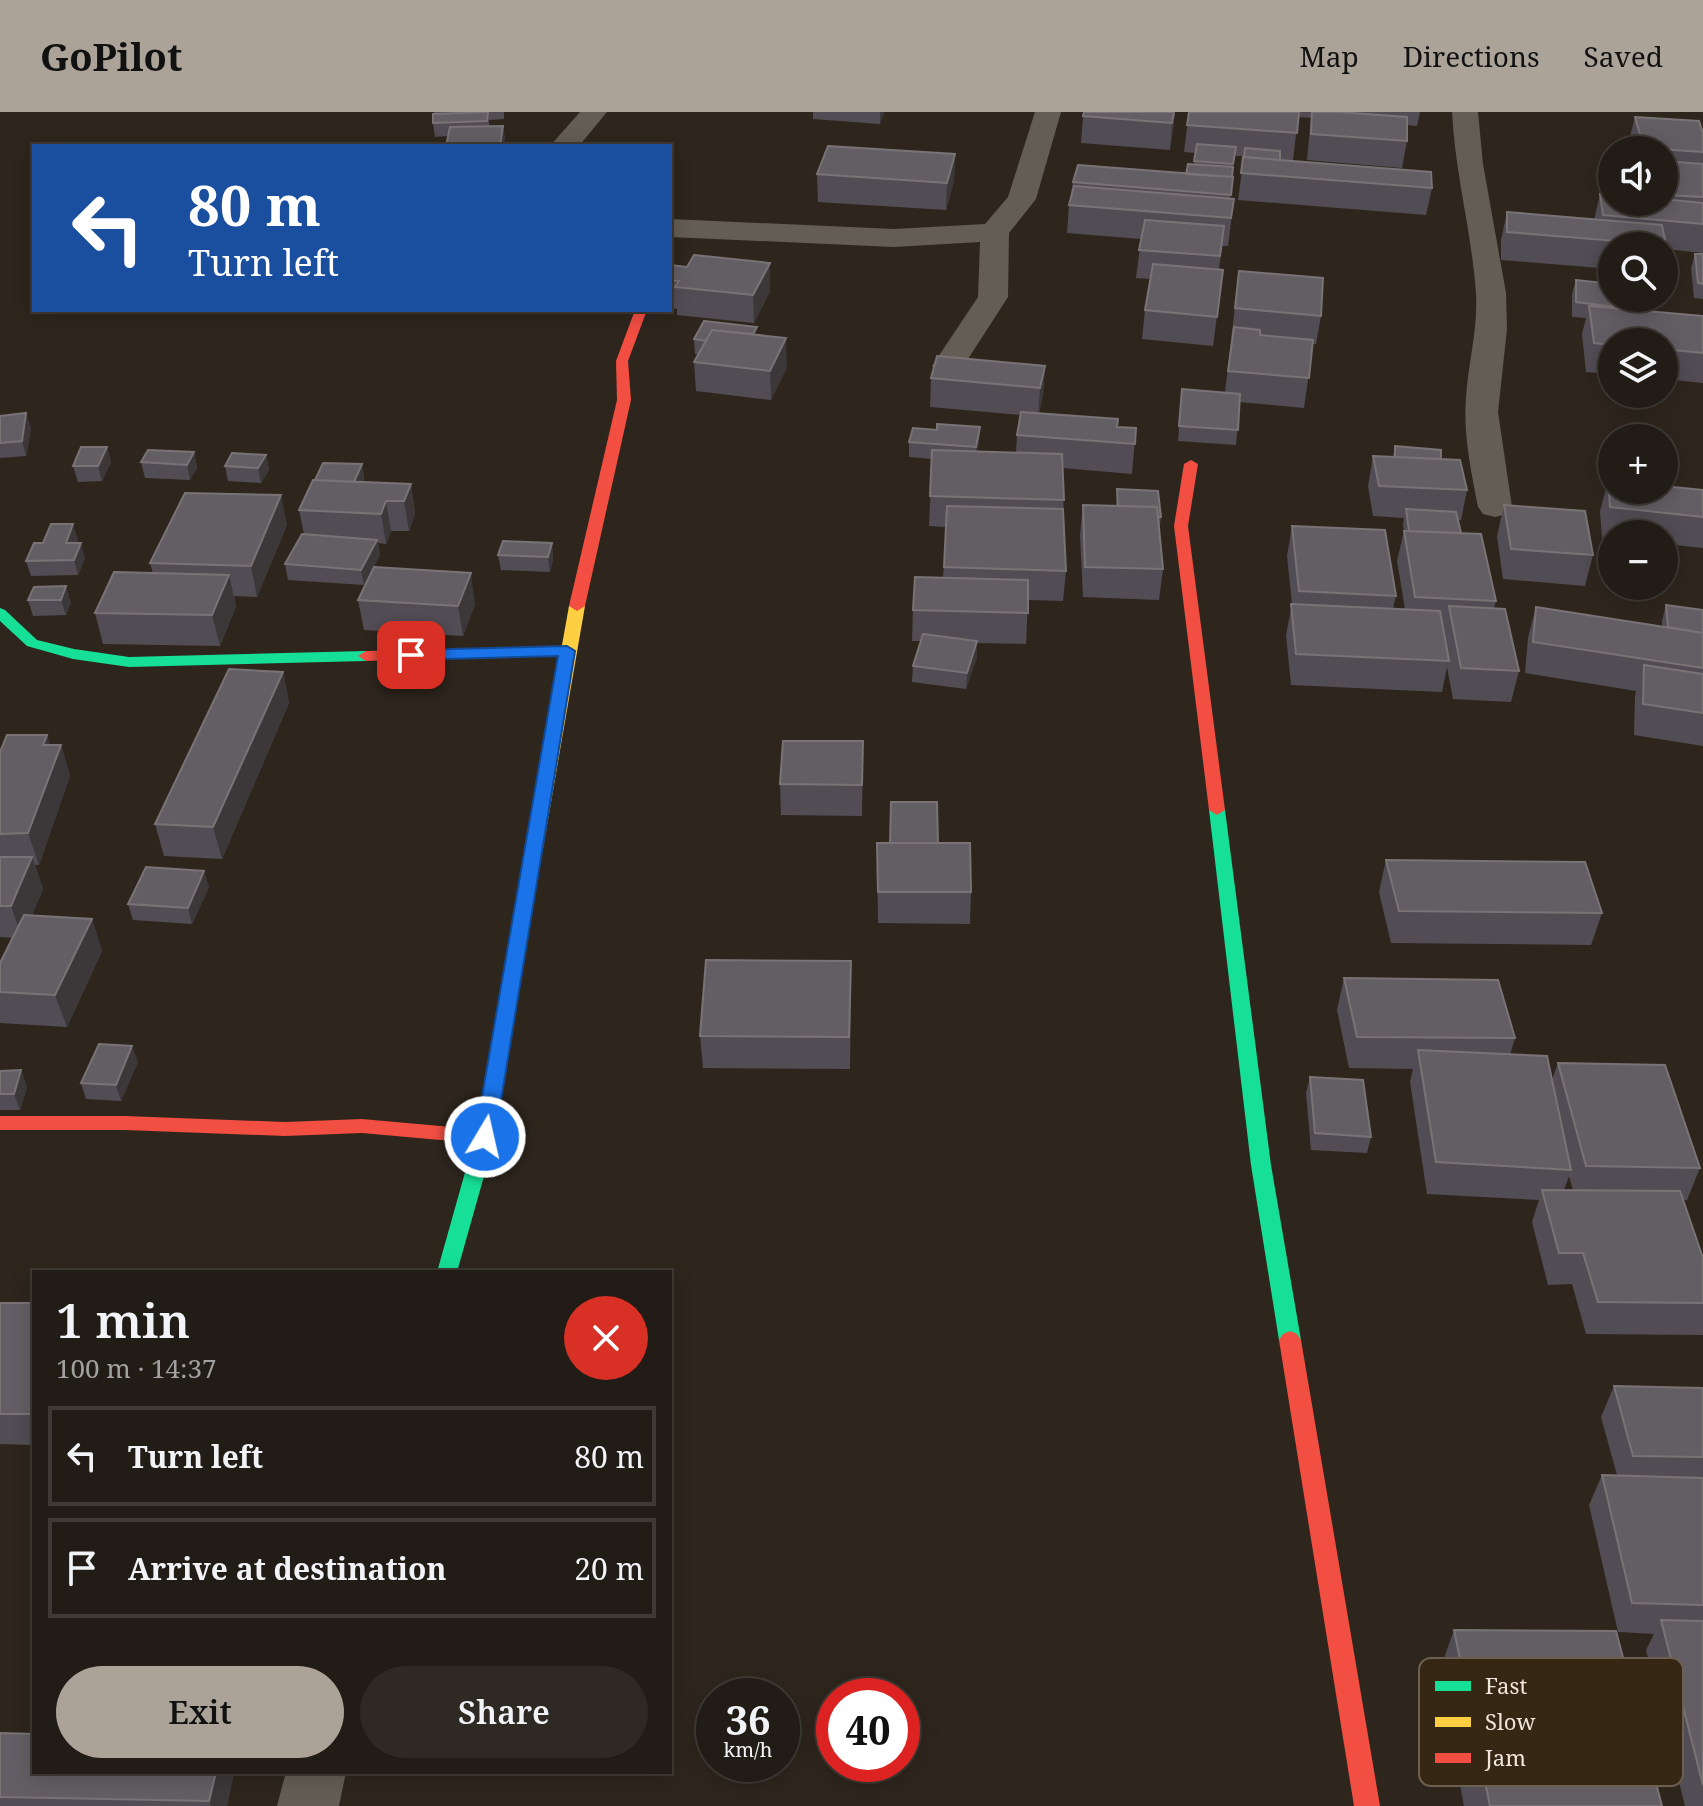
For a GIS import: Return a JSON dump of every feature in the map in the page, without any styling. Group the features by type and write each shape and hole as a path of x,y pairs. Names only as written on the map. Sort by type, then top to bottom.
{"street":[{"path":"566,144 594,112"},
{"path":"948,366 993,297 994,232 1022,199 1048,112"},
{"path":"1465,112 1465,141 1484,240 1492,319 1482,401 1485,455 1495,507"},
{"path":"672,228 894,238 994,232"},
{"path":"448,1270 485,1137 567,651 624,400 622,361 640,312"},
{"path":"1191,464 1181,526 1261,1165 1367,1806"},
{"path":"0,613 32,643 73,654 129,662 567,651"},
{"path":"0,1123 125,1123 285,1129 362,1126 485,1137"},
{"path":"308,1806 316,1774"}],"building":[{"path":"488,112 487,121 433,123 433,114"},
{"path":"1084,112 1174,112 1172,123 1083,116"},
{"path":"1189,112 1299,112 1297,133 1187,125"},
{"path":"1312,112 1407,117 1407,141 1311,134"},
{"path":"1635,117 1699,121 1703,133 1703,152 1678,150 1678,136 1641,136"},
{"path":"503,126 500,144 446,144 450,127"},
{"path":"1197,144 1236,147 1233,164 1194,161"},
{"path":"828,146 955,154 947,183 817,174"},
{"path":"1245,148 1280,151 1280,160 1244,157"},
{"path":"1243,157 1431,172 1432,188 1241,173"},
{"path":"1678,162 1703,164 1703,197 1678,196"},
{"path":"1188,164 1233,167 1232,177 1186,174"},
{"path":"1078,165 1233,177 1231,195 1073,182"},
{"path":"1074,186 1234,199 1231,218 1069,205"},
{"path":"1678,200 1703,203 1703,224 1614,216 1678,216"},
{"path":"1507,212 1662,225 1663,232 1598,232 1598,239 1507,232"},
{"path":"1145,220 1224,226 1220,256 1139,250"},
{"path":"1695,254 1703,254 1703,284 1698,283"},
{"path":"694,255 770,263 753,295 675,287 679,281 672,280 672,265 687,267"},
{"path":"1153,264 1223,270 1217,317 1145,310"},
{"path":"1239,271 1323,278 1321,316 1235,308"},
{"path":"1576,280 1598,282 1598,305 1576,302"},
{"path":"1589,306 1598,307 1598,312 1703,316 1703,353 1678,350 1678,328 1598,328 1598,343 1594,343"},
{"path":"704,321 757,327 753,334 712,330 706,341 694,339"},
{"path":"1234,327 1260,330 1260,335 1313,340 1309,378 1228,371"},
{"path":"712,330 786,338 770,371 694,362"},
{"path":"937,356 1045,366 1040,388 931,378"},
{"path":"1182,389 1240,394 1238,430 1179,426"},
{"path":"1021,412 1118,419 1117,427 1136,428 1135,444 1017,435"},
{"path":"26,413 22,441 0,443 0,416"},
{"path":"937,424 980,427 976,447 909,442 913,428 937,430"},
{"path":"1395,446 1441,450 1441,459 1395,457"},
{"path":"81,447 107,447 98,466 73,466"},
{"path":"148,450 194,452 187,465 141,462"},
{"path":"932,450 1062,454 1064,500 930,496"},
{"path":"232,453 266,455 258,468 225,466"},
{"path":"1373,456 1460,460 1467,490 1379,486"},
{"path":"323,463 362,464 354,482 315,480"},
{"path":"313,480 411,484 404,501 386,501 381,514 299,510"},
{"path":"1678,487 1703,490 1703,517 1610,507 1610,504 1678,504"},
{"path":"1117,489 1158,491 1161,517 1158,517 1157,507 1118,506"},
{"path":"185,493 281,495 251,566 150,563"},
{"path":"1083,505 1157,507 1163,569 1085,567"},
{"path":"1504,505 1585,511 1593,555 1511,549"},
{"path":"947,506 1063,509 1066,571 944,567"},
{"path":"1406,509 1456,512 1461,533 1409,531"},
{"path":"51,524 73,524 66,543 81,543 74,560 26,561 34,543 43,543"},
{"path":"1292,526 1385,530 1396,596 1299,591"},
{"path":"1404,531 1481,534 1496,601 1415,597"},
{"path":"302,534 377,540 361,570 285,564"},
{"path":"503,541 552,543 548,557 498,555"},
{"path":"374,567 471,573 458,606 358,600"},
{"path":"114,572 229,575 212,615 95,613"},
{"path":"915,577 1028,580 1028,613 913,610"},
{"path":"66,586 61,600 28,600 34,587"},
{"path":"1291,604 1440,611 1449,661 1296,654"},
{"path":"1666,605 1703,610 1703,633 1668,627"},
{"path":"1449,606 1505,609 1519,671 1461,668"},
{"path":"1536,607 1703,633 1703,668 1533,642"},
{"path":"923,634 977,641 967,673 913,666"},
{"path":"1644,665 1703,674 1703,713 1643,704"},
{"path":"229,669 283,672 213,827 155,824"},
{"path":"7,735 47,735 43,745 61,745 28,833 0,834 0,752"},
{"path":"783,741 863,741 862,785 780,784"},
{"path":"891,802 937,802 938,843 890,843"},
{"path":"877,843 970,843 971,892 878,892"},
{"path":"0,857 32,857 11,906 0,906"},
{"path":"1386,860 1585,862 1602,913 1399,911"},
{"path":"146,867 204,871 188,908 128,904"},
{"path":"24,915 92,919 55,995 0,992 0,963"},
{"path":"706,960 851,961 849,1037 700,1036"},
{"path":"1344,978 1498,980 1515,1038 1357,1037"},
{"path":"99,1044 132,1046 116,1085 81,1083"},
{"path":"1418,1050 1547,1056 1571,1170 1436,1162"},
{"path":"1558,1063 1665,1065 1700,1168 1586,1166"},
{"path":"21,1070 14,1094 0,1094 0,1071"},
{"path":"1310,1077 1363,1080 1371,1137 1315,1133"},
{"path":"1542,1190 1680,1191 1703,1258 1703,1303 1598,1302 1583,1253 1559,1253"},
{"path":"0,1303 32,1303 32,1414 0,1414"},
{"path":"1614,1386 1703,1388 1703,1457 1633,1456"},
{"path":"1602,1475 1703,1478 1703,1605 1632,1603"},
{"path":"1661,1620 1703,1621 1703,1785 1683,1706 1683,1658 1671,1658"},
{"path":"1454,1630 1616,1631 1623,1658 1460,1658"},
{"path":"0,1733 32,1734 32,1774 216,1774 209,1801 0,1797"},
{"path":"1486,1786 1657,1786 1662,1806 1490,1806"}],"traffic: fast":[{"path":"0,613 32,643 73,654 129,662 366,656"},
{"path":"1217,810 1261,1165 1290,1340"},
{"path":"448,1270 485,1137 515,958"}],"traffic: slow":[{"path":"515,958 577,606"}],"traffic: jam":[{"path":"577,606 624,400 622,361 640,312"},
{"path":"1191,464 1181,526 1217,810"},
{"path":"366,656 567,651"},
{"path":"0,1123 125,1123 285,1129 362,1126 485,1137"},
{"path":"1290,1340 1367,1806"}],"route":[{"path":"411,655 567,651 485,1137"}]}
